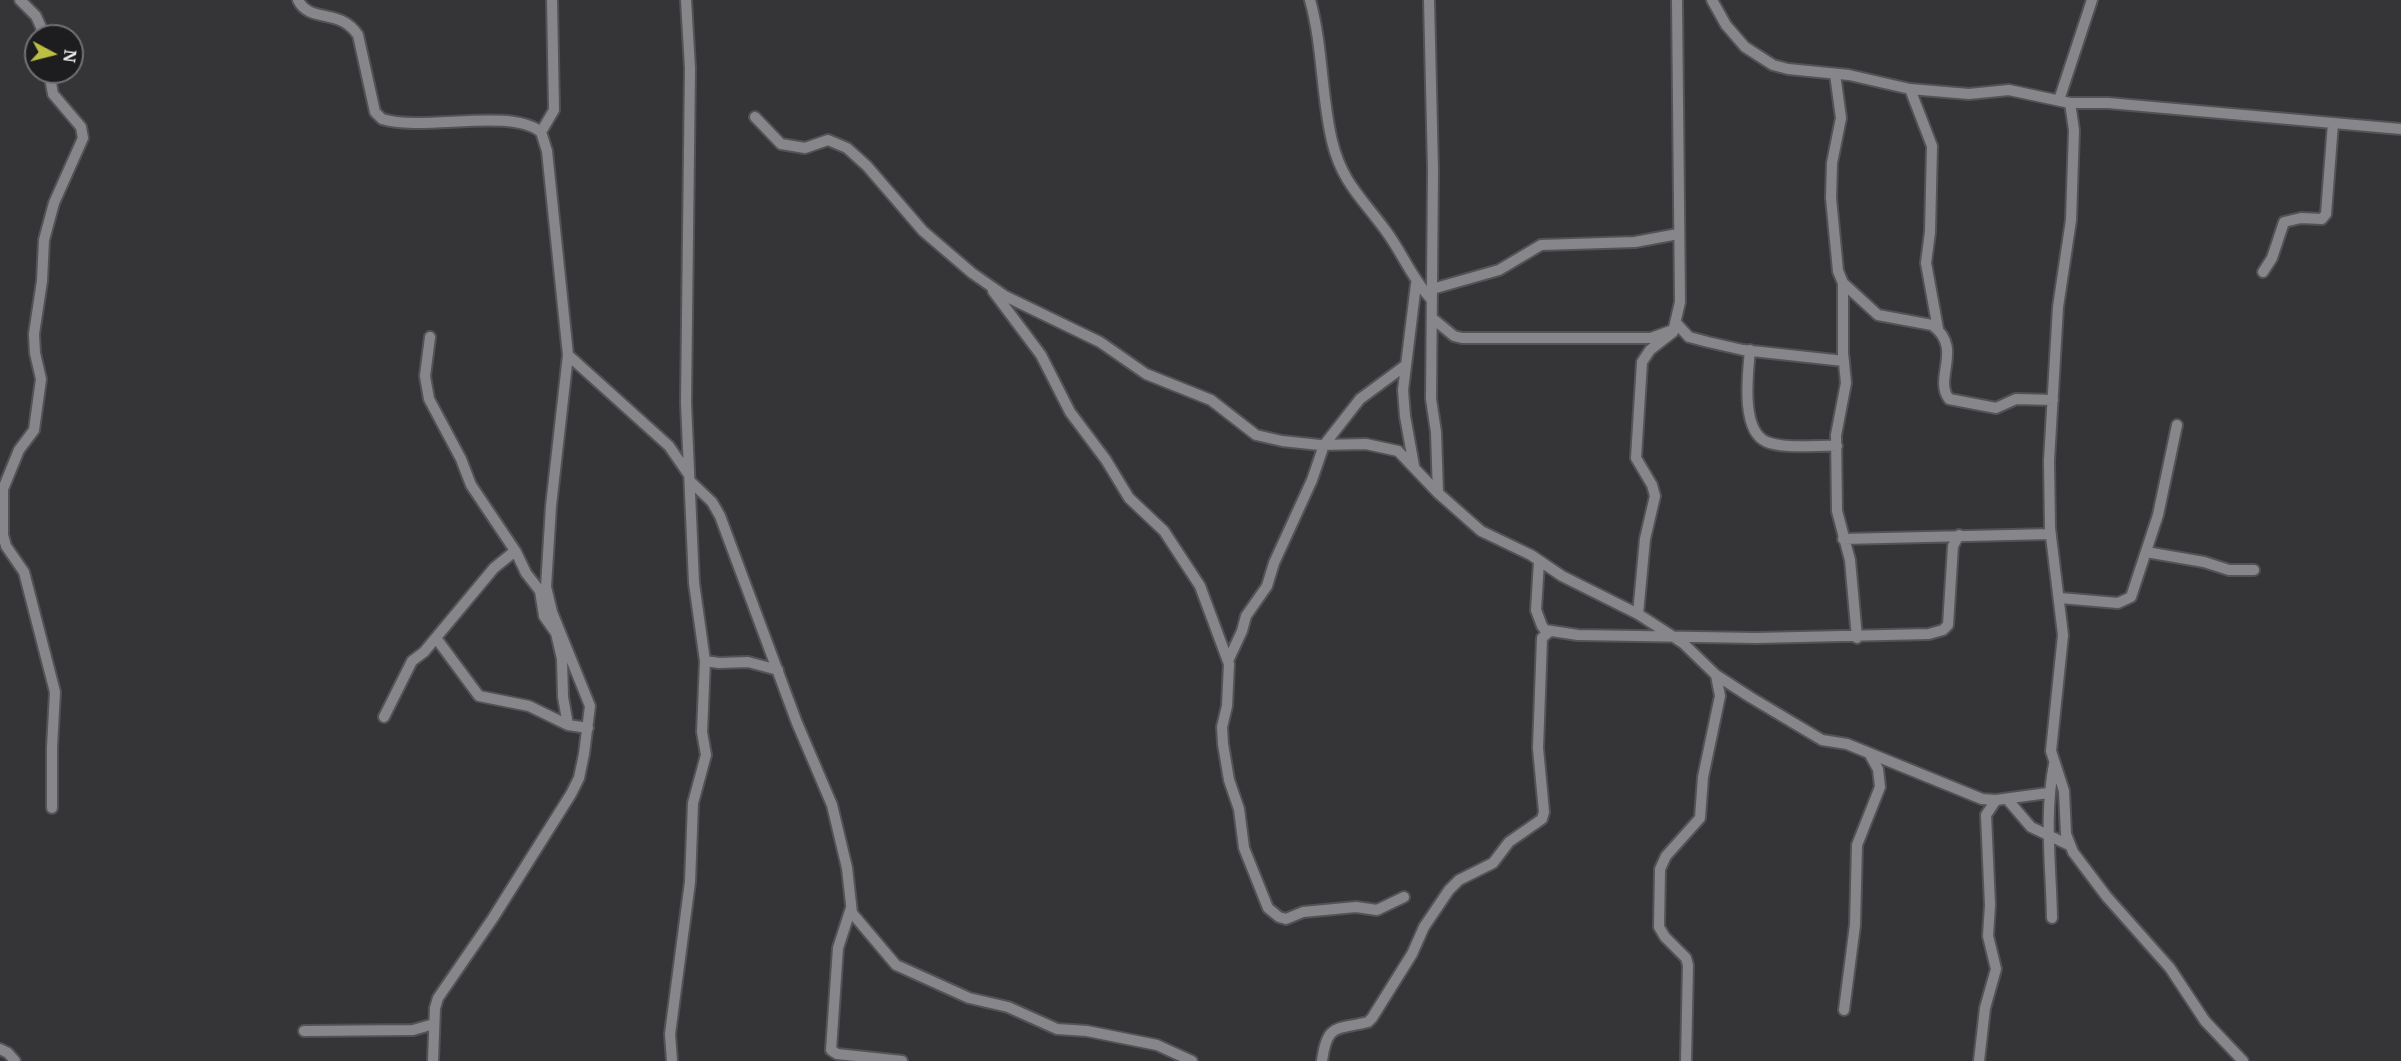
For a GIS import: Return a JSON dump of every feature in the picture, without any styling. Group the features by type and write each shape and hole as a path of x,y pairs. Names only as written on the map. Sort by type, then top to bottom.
{"street":[{"path":"20,0 36,16 40,24"},
{"path":"298,0 311,13 337,17 351,25 358,36 375,112 382,119 527,124 541,132 547,151 568,355 551,506 546,587 552,612 590,706 588,728 579,778 571,794 493,918 438,998 434,1024 433,1061"},
{"path":"541,132 554,110 552,0"},
{"path":"677,0 690,68"},
{"path":"672,1061 670,1034 690,882 693,804 706,755 702,732 705,661 694,583 686,403 690,68 686,0"},
{"path":"1310,0 1322,87 1332,142 1339,164 1357,197 1386,231 1416,284 1432,294"},
{"path":"1429,0 1433,170 1431,399 1436,432 1438,492"},
{"path":"1638,614 1645,538 1655,496 1652,485 1636,458 1642,362 1645,355 1665,340 1676,326 1680,302 1677,0"},
{"path":"1713,0 1732,33 1758,57 1788,69 1835,74 1910,89 1969,94 2009,90 2065,101 2401,129"},
{"path":"2092,0 2065,101 2074,130 2071,220 2058,307 2049,461 2051,534 2063,635 2051,740 2054,764 2064,791 2066,834 2069,845 2107,897 2170,968 2205,1021 2243,1061"},
{"path":"1835,74 1841,118 1832,163 1831,198 1835,256 1843,283 1846,383 1838,422 1837,511 1852,569 1857,638"},
{"path":"51,84 53,94 81,127 83,138 54,203 44,240 42,281 34,342 41,379 34,430 19,450 11,468 3,489 3,507 6,546 24,572 55,692 52,808"},
{"path":"1910,89 1932,146 1932,198 1926,263 1938,329 1948,350 1944,390 1949,399 1996,408 2016,399 2053,399"},
{"path":"755,117 781,144 805,148 828,140 847,148 867,166 923,231 991,288 1041,355 1070,412 1106,460 1129,498 1159,525 1200,586 1228,660"},
{"path":"2263,272 2272,258 2284,222 2301,218 2324,217 2333,123"},
{"path":"1432,294 1499,270 1541,245 1635,242 1678,234"},
{"path":"1843,283 1881,317 1908,320 1938,329"},
{"path":"1414,466 1403,402 1416,284"},
{"path":"991,288 1100,342 1146,374 1210,400 1256,435 1282,441 1324,445 1366,444 1398,452 1481,531 1531,555 1562,576 1638,614 1683,643 1716,675 1822,740 1847,744 1869,752 1904,770 1976,797 2002,799 2048,793"},
{"path":"1432,318 1454,336 1462,338 1651,338 1676,326"},
{"path":"1676,326 1689,337 1750,350 1844,362"},
{"path":"430,336 425,376 429,399 461,459 471,485 515,551 526,573 540,591 544,616 556,633 562,659 563,698 568,724"},
{"path":"1750,350 1747,396 1752,422 1761,438 1772,444 1837,446"},
{"path":"568,355 669,446 691,480 712,502 720,516 797,723 832,805 847,868 851,908 854,916 896,965 969,998 1008,1007 1057,1029 1087,1031 1157,1045 1178,1052 1192,1061"},
{"path":"1404,897 1377,910 1356,907 1303,912 1286,919 1279,917 1268,908 1244,848 1239,809 1229,780 1223,744 1228,660 1242,631 1246,616 1267,586 1274,563 1312,480 1324,445 1360,399 1406,365"},
{"path":"2060,598 2118,603 2131,597 2158,515 2177,425"},
{"path":"1843,539 2051,534"},
{"path":"1539,562 1536,610 1542,626 1550,631 1578,635 1857,638 1929,634 1946,628 1953,546 1959,535"},
{"path":"384,717 412,661 424,652 494,568 515,551"},
{"path":"2146,552 2204,562 2229,570 2254,570"},
{"path":"1322,1061 1325,1040 1333,1030 1368,1022 1372,1018 1412,954 1424,927 1449,890 1460,880 1493,863 1509,842 1540,822 1544,812 1538,748 1542,641 1543,636 1550,631"},
{"path":"435,638 480,696 529,706 568,724 588,728"},
{"path":"705,661 748,662 778,670"},
{"path":"1686,1061 1688,965 1686,958 1665,937 1659,927 1660,869 1666,856 1700,818 1703,777 1720,696 1716,675"},
{"path":"1844,1010 1855,926 1858,865 1856,850 1880,786 1878,769 1869,752"},
{"path":"2052,918 2048,793 2054,764"},
{"path":"2002,799 2031,827 2069,845"},
{"path":"1979,1061 1985,1008 1996,969 1988,936 1990,882 1986,815 2002,799"},
{"path":"851,908 838,948 831,1050 837,1054 902,1061"},
{"path":"304,1031 413,1030 434,1024"},
{"path":"0,1049 8,1053 15,1061"}]}
